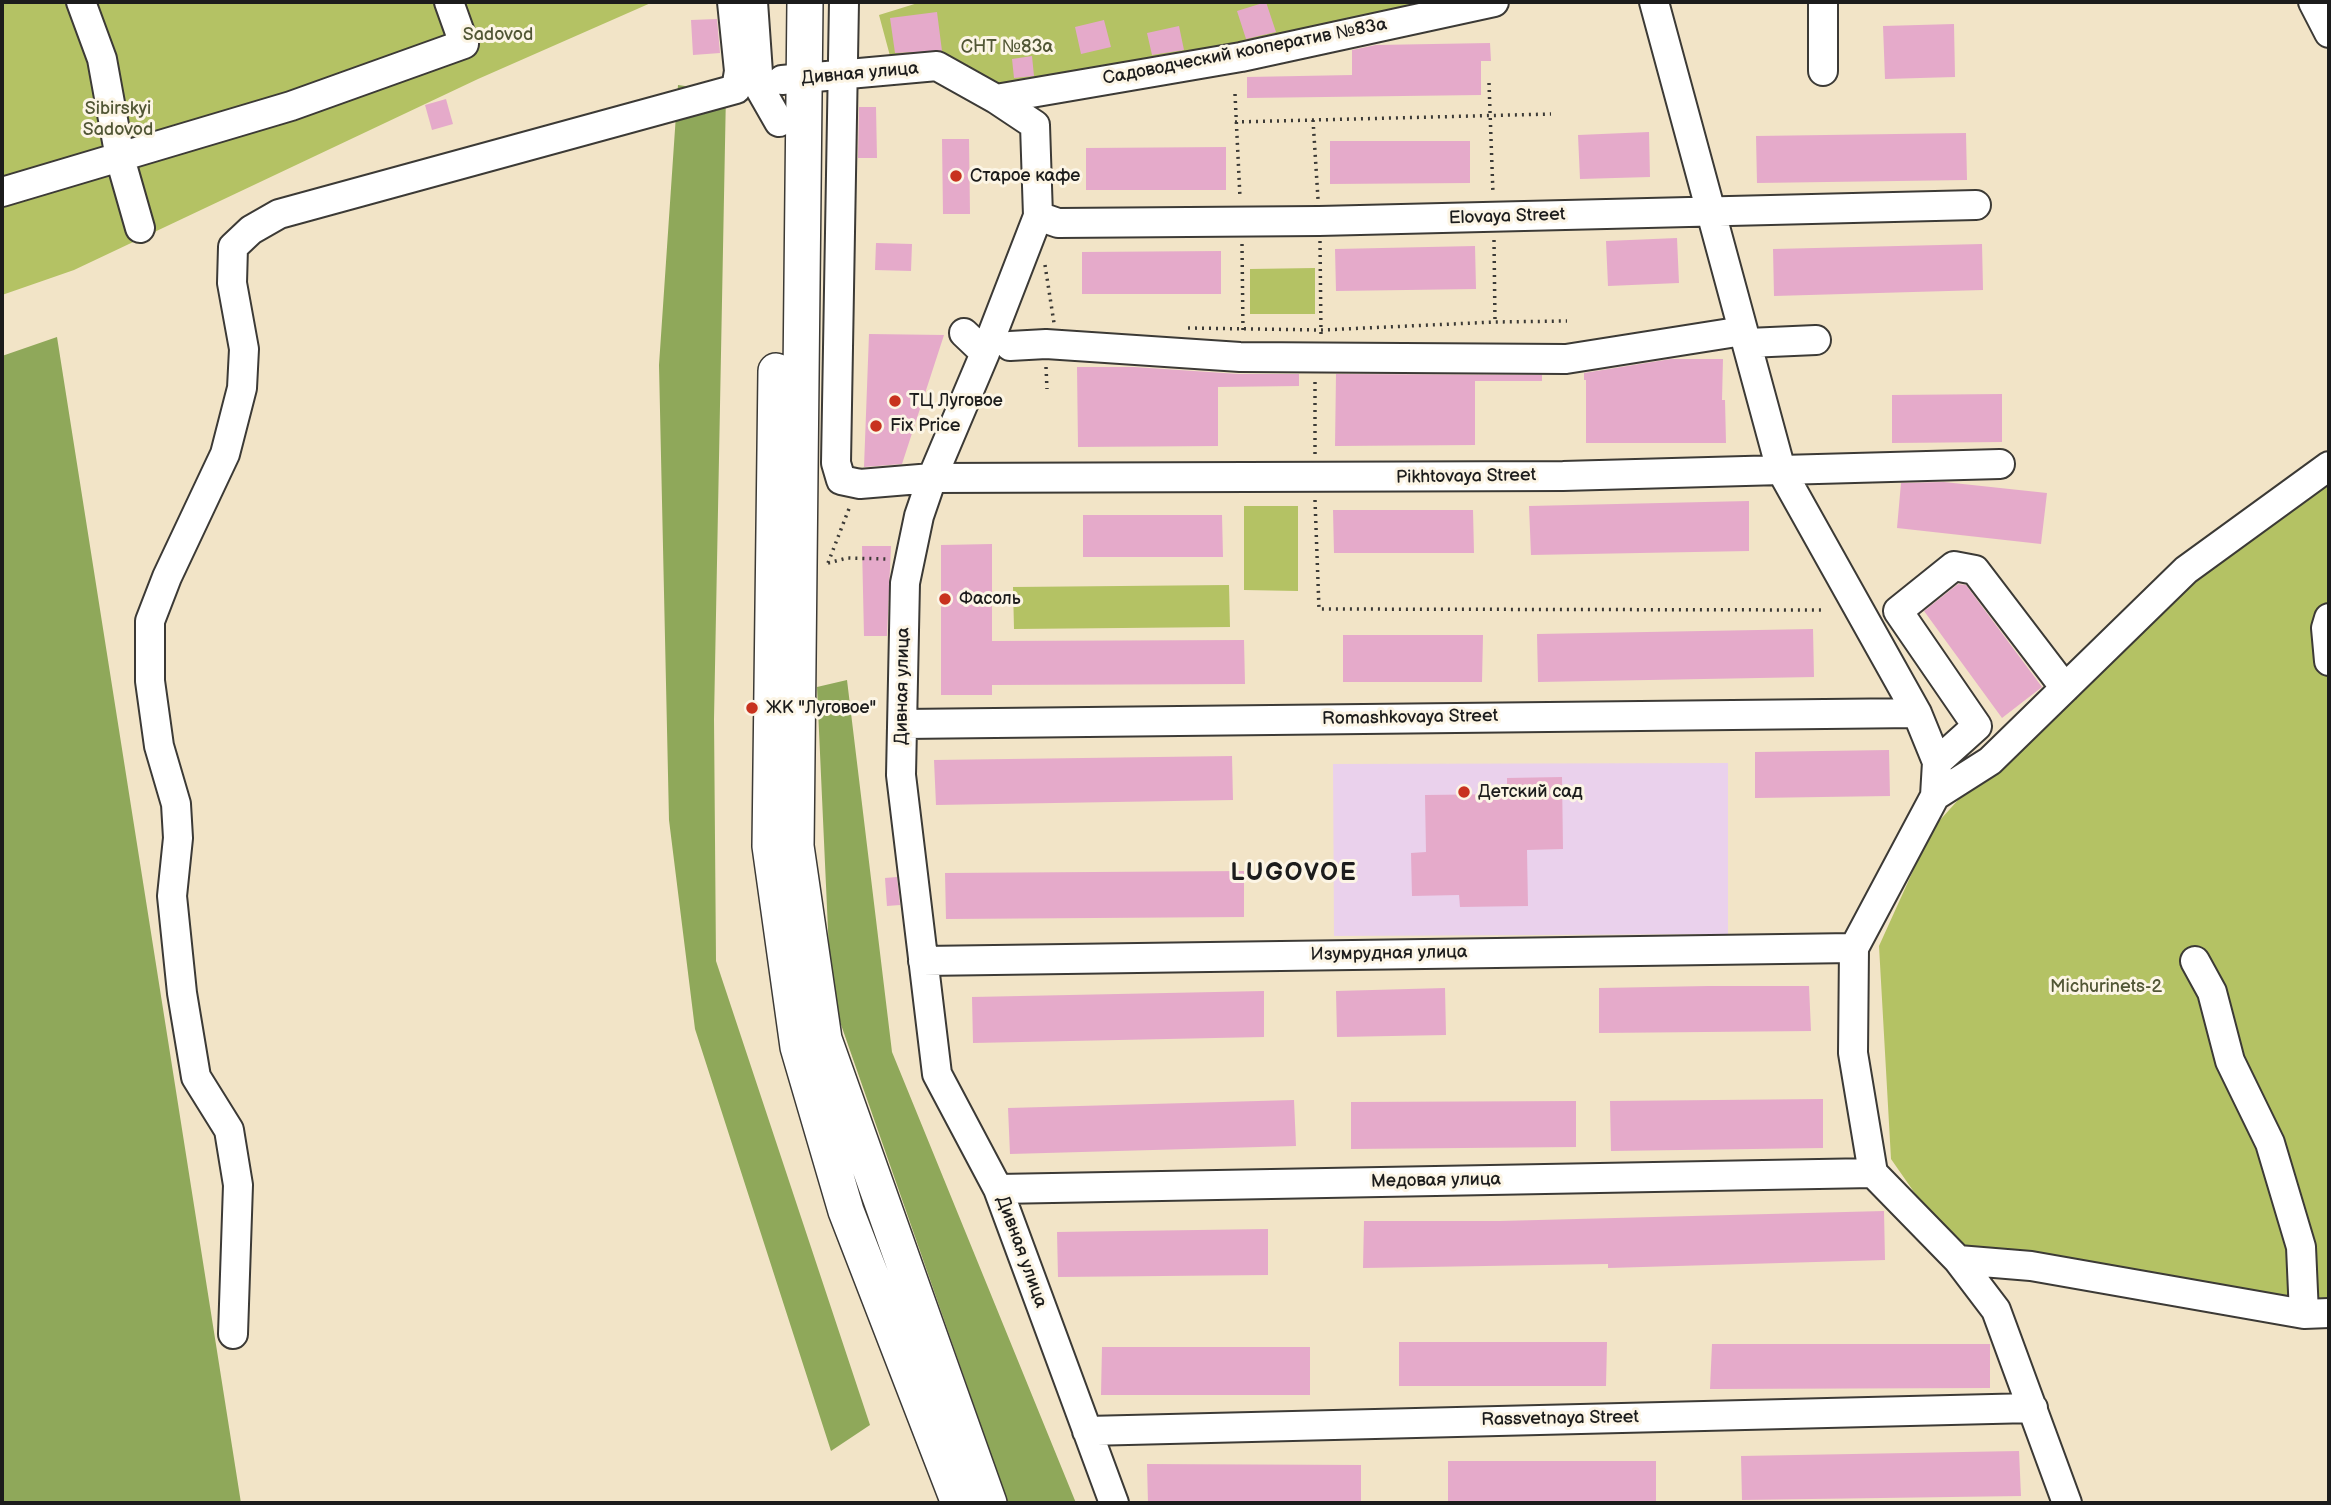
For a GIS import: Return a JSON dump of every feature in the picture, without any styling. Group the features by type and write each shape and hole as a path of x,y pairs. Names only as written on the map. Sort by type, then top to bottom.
{"main road":[{"path":"781,2 770,84 796,846 824,1040 989,1503"},
{"path":"805,2 770,84 779,122 770,846 798,1047 846,1211 959,1503"}],"street":[{"path":"81,2 102,59 120,158 140,228"},
{"path":"2,192 291,106 464,44 450,2"},
{"path":"732,2 739,71 770,84"},
{"path":"753,2 770,84"},
{"path":"844,2 836,463 841,480 860,484"},
{"name":"Садоводческий кооператив №83а","path":"996,99 1241,57 1494,2"},
{"path":"1654,2 1781,470 1917,713 1937,762 1936,796 1854,948 1853,1053 1873,1173 1958,1260 1996,1310 2067,1503"},
{"path":"1823,2 1823,71"},
{"path":"2313,2 2329,33"},
{"name":"Дивная улица","path":"233,1334 238,1185 229,1130 196,1077 182,993 172,896 178,838 176,804 159,746 150,681 150,621 167,577 225,454 242,388 244,349 232,283 233,247 251,230 279,214 770,84 937,66 996,99 1035,125 1038,216 998,349 932,478 919,516 905,583 901,775 923,961 937,1074 998,1189 1114,1503"},
{"name":"Elovaya Street","path":"1038,216 1058,223 1242,222 1976,205"},
{"path":"964,333 998,349 1046,345 1240,357 1566,359 1746,337 1816,340"},
{"name":"Pikhtovaya Street","path":"860,484 1044,470 1315,478 2000,464"},
{"path":"1936,796 1990,761 2186,570 2329,466"},
{"path":"1937,762 1977,726 1898,611 1954,566 1975,570 2066,688"},
{"path":"2329,618 2326,628 2329,661"},
{"name":"Romashkovaya Street","path":"903,724 1917,713"},
{"name":"Изумрудная улица","path":"923,961 1854,948"},
{"path":"1958,1260 2031,1266 2317,1314 2301,1247 2270,1143 2230,1061 2212,992 2195,961"},
{"name":"Медовая улица","path":"998,1189 1873,1173"},
{"name":"Rassvetnaya Street","path":"1087,1431 2033,1408"}],"path":[{"path":"1235,122 1551,114"},
{"path":"1045,263 1055,328"},
{"path":"1176,328 1322,330 1567,321"},
{"path":"1314,396 1319,609 1823,610"},
{"path":"828,563 860,484"},
{"path":"819,565 846,558 880,558"}],"shaded area":[{"path":"1728,763 1728,934 1334,936 1333,764"}],"green space":[{"name":"Sibirskyi Sadovod","path":"2,2 653,2 478,79 74,270 2,295"},
{"name":"СНТ №83а","path":"921,2 1457,2 983,98 962,63 893,67 879,15"},
{"path":"678,85 726,92 714,719 716,961 870,1425 831,1451 695,1029 669,820 659,365"},
{"path":"1315,268 1315,314 1250,314 1250,269"},
{"path":"57,337 241,1503 2,1503 2,356"},
{"name":"Michurinets-2","path":"2329,459 2329,1304 1953,1248 1891,1159 1879,946 1932,829 2150,586"},
{"path":"1244,506 1298,506 1298,591 1244,590"},
{"path":"1229,585 1230,627 1014,629 1013,587"},
{"path":"847,680 892,1052 1076,1503 1008,1503 831,996 817,687"}],"building":[{"path":"1266,2 1276,32 1246,39 1237,11"},
{"path":"937,12 942,51 895,53 890,18"},
{"path":"717,19 720,53 693,55 691,20"},
{"path":"1104,20 1111,47 1081,54 1075,27"},
{"path":"1954,24 1955,77 1885,79 1883,26"},
{"path":"1179,26 1184,50 1152,55 1147,33"},
{"path":"1490,43 1491,61 1481,61 1481,95 1247,98 1247,77 1352,75 1352,50 1376,45"},
{"path":"1032,56 1034,76 1014,78 1012,59"},
{"path":"446,99 453,124 432,130 425,105"},
{"path":"859,107 876,107 877,158 858,158"},
{"path":"1649,132 1650,177 1580,179 1578,135"},
{"path":"1966,133 1967,180 1757,183 1756,136"},
{"name":"Старое кафе","path":"942,139 969,139 970,214 943,214"},
{"path":"1330,141 1470,141 1470,183 1330,184"},
{"path":"1226,147 1226,190 1086,190 1086,148"},
{"path":"1677,238 1679,283 1608,286 1606,241"},
{"path":"876,243 912,244 911,271 875,270"},
{"path":"1982,244 1983,290 1774,296 1773,249"},
{"path":"1475,246 1476,289 1336,291 1335,249"},
{"path":"1221,251 1221,294 1082,294 1082,252"},
{"name":"ТЦ Луговое","path":"869,334 944,335 902,464 864,467"},
{"path":"1671,359 1723,359 1722,400 1725,400 1726,443 1586,443 1584,373"},
{"path":"1077,367 1299,374 1299,386 1218,387 1218,446 1078,447"},
{"path":"1336,374 1542,375 1542,381 1475,381 1475,445 1335,446"},
{"path":"2002,394 2002,442 1892,443 1892,395"},
{"path":"1944,482 2047,493 2041,544 1897,528 1901,483"},
{"path":"1749,501 1749,551 1531,555 1529,506"},
{"path":"1333,510 1473,510 1474,553 1334,553"},
{"path":"1083,515 1222,515 1223,557 1083,557"},
{"path":"992,544 992,641 1244,640 1245,684 992,685 992,695 941,695 941,545"},
{"path":"862,546 891,546 887,636 864,636"},
{"path":"1958,584 1966,585 2042,687 2002,718 1924,611"},
{"path":"1813,629 1814,677 1538,682 1537,634"},
{"path":"1343,635 1483,635 1482,682 1343,682"},
{"path":"1889,750 1890,796 1755,798 1755,752"},
{"path":"1232,756 1233,800 936,805 934,760"},
{"path":"1562,777 1563,849 1527,850 1528,906 1460,907 1459,895 1412,896 1411,853 1426,852 1425,795 1507,794 1507,778"},
{"path":"1244,871 1244,917 946,919 945,873"},
{"path":"897,877 900,905 887,906 885,878"},
{"path":"1809,986 1811,1031 1599,1033 1599,988"},
{"path":"1445,988 1446,1035 1337,1037 1336,991"},
{"path":"1264,991 1264,1037 973,1043 972,997"},
{"path":"1823,1099 1823,1148 1611,1151 1610,1101"},
{"path":"1294,1100 1296,1146 1010,1154 1008,1108"},
{"path":"1576,1101 1576,1147 1351,1149 1351,1102"},
{"path":"1884,1211 1885,1260 1608,1268 1608,1264 1363,1268 1364,1221 1500,1221"},
{"path":"1268,1229 1268,1275 1058,1277 1057,1232"},
{"path":"1399,1342 1607,1342 1606,1386 1399,1386"},
{"path":"1712,1344 1990,1344 1990,1388 1710,1389"},
{"path":"1102,1347 1310,1347 1310,1395 1101,1395"},
{"path":"2019,1451 2021,1496 1742,1500 1741,1456"},
{"path":"1448,1461 1656,1461 1656,1503 1448,1503"},
{"path":"1147,1464 1361,1465 1361,1503 1148,1503"}],"place":[{"name":"Старое кафе","path":"956,176"},
{"name":"ТЦ Луговое","path":"895,401"},
{"name":"Fix Price","path":"876,426"},
{"name":"Фасоль","path":"945,599"},
{"name":"ЖК \"Луговое\"","path":"752,708"},
{"name":"Детский сад","path":"1464,792"}],"district":[{"name":"LUGOVOE","path":"1294,874"}],"park label":[{"name":"Sadovod","path":"498,35"}]}
